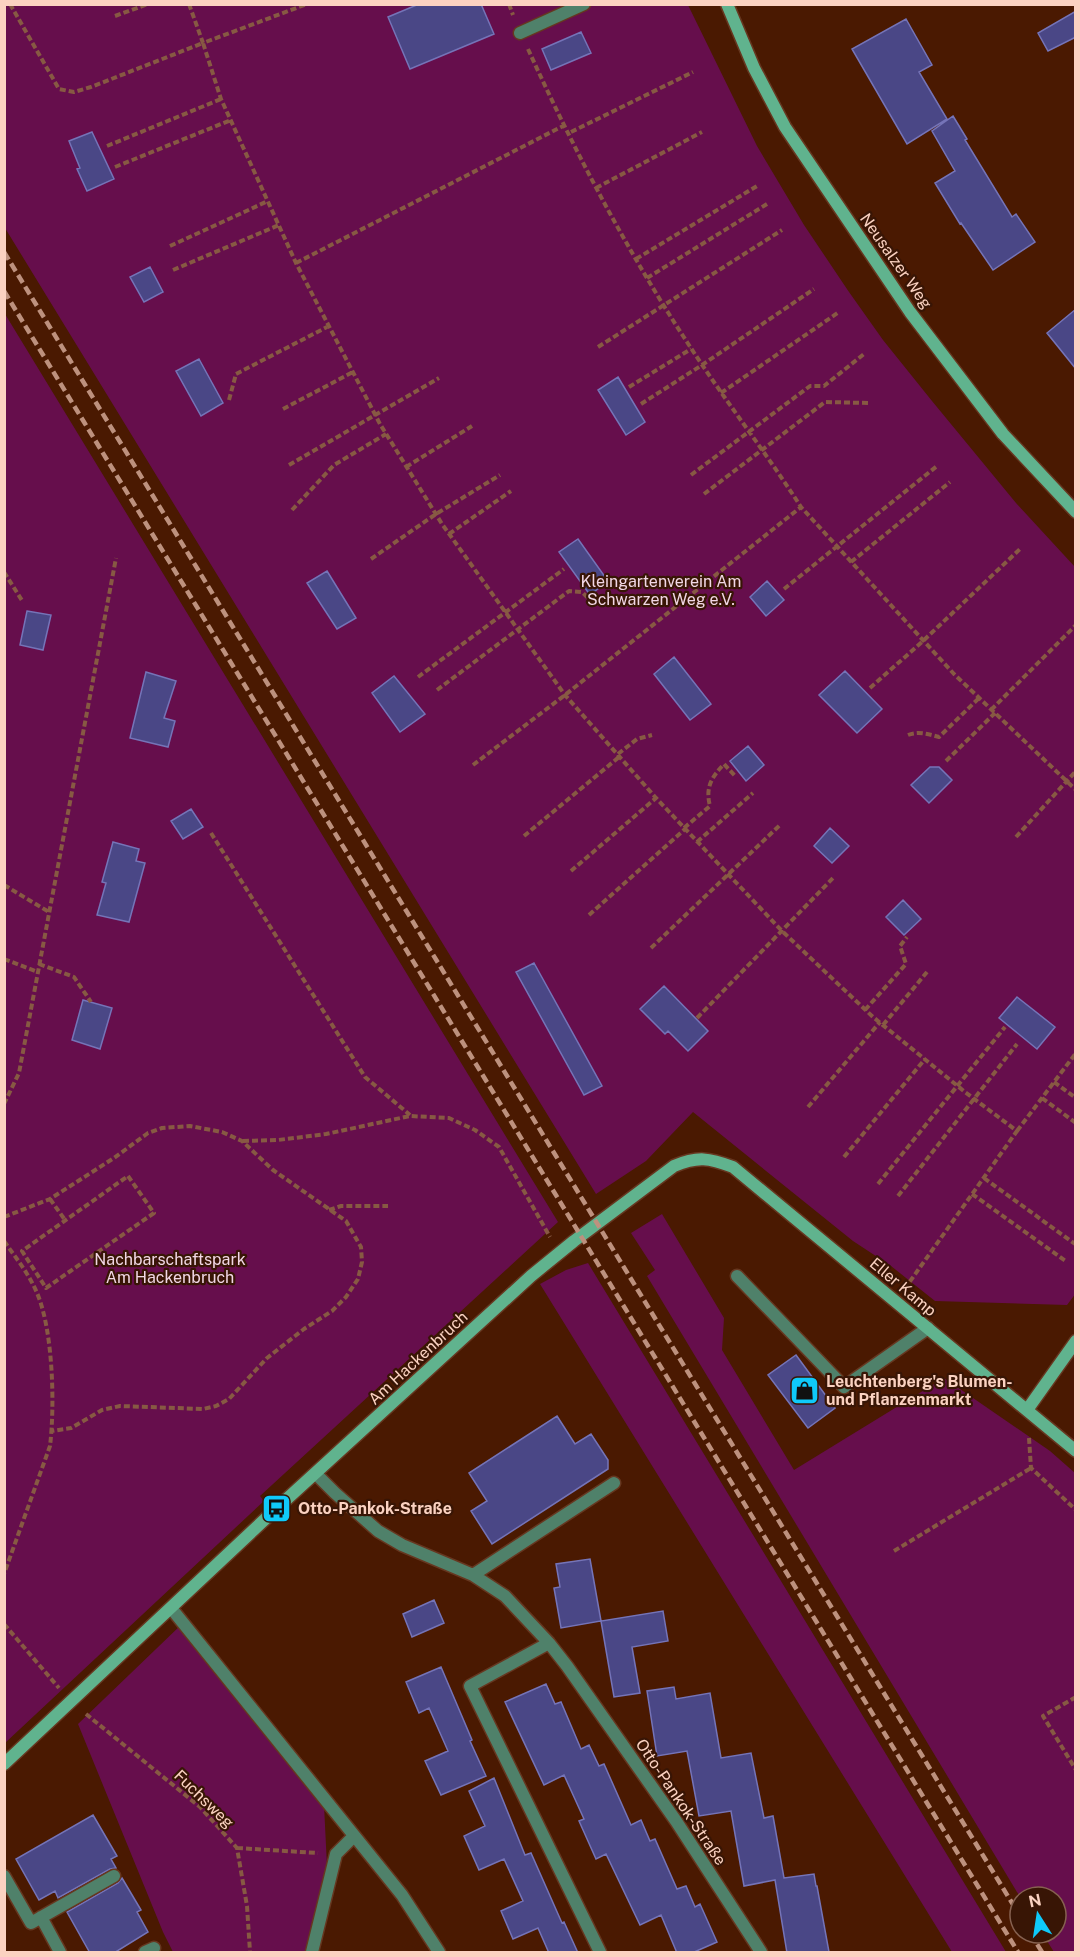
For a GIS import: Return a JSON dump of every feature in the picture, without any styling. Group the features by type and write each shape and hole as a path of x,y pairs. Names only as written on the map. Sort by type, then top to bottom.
{"street":[{"path":"520,33 584,4"},
{"name":"Neusalzer Weg","path":"727,4 754,68 785,127 910,312 1003,434 1076,512"},
{"name":"Am Hackenbruch","path":"4,1764 531,1276 674,1166 691,1159 704,1159"},
{"name":"Eller Kamp","path":"704,1159 733,1167 1076,1451"},
{"path":"738,1276 844,1387 928,1328"},
{"path":"1027,1410 1076,1341"},
{"name":"Otto-Pankok-Straße","path":"316,1473 378,1531 402,1545 473,1575 505,1596 549,1643 676,1821 761,1953"},
{"path":"473,1575 614,1483"},
{"path":"171,1608 402,1895 439,1953"},
{"path":"549,1643 470,1686 600,1953"},
{"path":"312,1953 336,1854 354,1836"},
{"path":"4,1876 31,1923 114,1876"},
{"path":"41,1917 60,1953"}],"path":[{"path":"10,4 59,89 74,92 307,4"},
{"path":"115,16 148,4"},
{"path":"189,4 221,99 296,263 386,434 449,534 505,612 566,695 618,756 782,931 881,1023 1017,1131"},
{"path":"509,4 563,126 647,278 702,365 801,507 923,641 993,712 1076,790"},
{"path":"571,132 693,72"},
{"path":"107,146 221,99"},
{"path":"116,167 231,120"},
{"path":"296,263 563,126"},
{"path":"596,188 702,132"},
{"path":"636,259 757,186"},
{"path":"170,246 268,201"},
{"path":"647,278 767,204"},
{"path":"173,270 279,225"},
{"path":"598,347 782,230"},
{"path":"641,404 814,289"},
{"path":"721,393 839,312"},
{"path":"229,400 236,374 327,327"},
{"path":"629,387 692,349"},
{"path":"691,475 810,386 825,386 864,354"},
{"path":"283,409 353,372"},
{"path":"289,465 439,378"},
{"path":"704,494 825,402 870,403"},
{"path":"406,467 471,426"},
{"path":"292,510 334,465 386,434"},
{"path":"784,589 937,466"},
{"path":"370,559 436,514 500,475"},
{"path":"851,562 950,482"},
{"path":"449,534 511,491"},
{"path":"473,765 566,695 801,507"},
{"path":"870,688 1020,549"},
{"path":"4,1104 18,1073 116,558"},
{"path":"418,677 564,569"},
{"path":"4,572 23,602"},
{"path":"437,690 569,591 582,592 591,601"},
{"path":"946,761 1076,625"},
{"path":"908,735 926,733 939,737 979,698"},
{"path":"524,836 637,739 652,735"},
{"path":"589,915 710,806 707,797 708,786 724,764 736,777"},
{"path":"1016,837 1076,771"},
{"path":"698,842 753,793"},
{"path":"571,871 656,798"},
{"path":"651,948 781,824"},
{"path":"211,833 365,1077 410,1116"},
{"path":"697,1018 833,878"},
{"path":"4,885 50,912"},
{"path":"866,1010 906,964 900,945 907,937"},
{"path":"4,959 38,972"},
{"path":"39,964 74,977 91,1002"},
{"path":"808,1107 927,972"},
{"path":"878,1184 1005,1027"},
{"path":"898,1196 1017,1044"},
{"path":"895,1301 1076,1053"},
{"path":"844,1157 925,1059"},
{"path":"1054,1083 1076,1098"},
{"path":"1042,1098 1076,1122"},
{"path":"242,1141 278,1140 326,1134 410,1116 449,1118 475,1130 499,1147 559,1253"},
{"path":"4,1217 50,1199 148,1134 162,1128 190,1126 222,1132 242,1141 273,1170 346,1221 361,1247 362,1262 358,1279 346,1298 332,1311 273,1353 229,1399 216,1406 203,1409 120,1406 102,1410 71,1428 52,1431"},
{"path":"128,1176 154,1213 46,1288 22,1251 65,1220 128,1176"},
{"path":"984,1178 1075,1244"},
{"path":"972,1194 1067,1262"},
{"path":"50,1199 65,1220"},
{"path":"329,1210 341,1206 388,1206"},
{"path":"4,1242 27,1274 37,1293 46,1320 52,1376 52,1431 50,1446 4,1574"},
{"path":"27,1274 33,1269"},
{"path":"1027,1410 1031,1468 1076,1510"},
{"path":"894,1551 1031,1468"},
{"name":"Fuchsweg","path":"4,1624 71,1702 133,1750 200,1807 237,1848 247,1906 250,1953"},
{"path":"1076,1697 1043,1716 1076,1770"},
{"path":"237,1848 336,1854"}],"green space":[{"name":"Kleingartenverein Am Schwarzen Weg e.V.","path":"4,5 688,5 757,146 804,225 849,292 883,340 932,401 1016,503 1075,567 1076,1293 1067,1305 935,1301 891,1266 853,1241 693,1112 646,1161 596,1194 5,228"},
{"name":"Nachbarschaftspark Am Hackenbruch","path":"5,314 558,1222 260,1496 264,1501 5,1743"},
{"path":"662,1214 724,1318 722,1350 794,1470 944,1378 1050,1451 1075,1473 1075,1952 1054,1952 1050,1945 1068,1945 1068,1885 1013,1885 647,1276 655,1270 631,1233"},
{"path":"588,1263 1006,1952 952,1952 540,1284 566,1270"},
{"path":"182,1624 324,1805 327,1866 311,1952 173,1952 78,1724"}],"building":[{"path":"419,4 481,4 494,34 410,69 388,17"},
{"path":"1076,11 1076,37 1048,51 1038,33"},
{"path":"906,19 932,65 919,72 947,119 907,144 852,49"},
{"path":"581,32 591,53 551,70 542,49"},
{"path":"953,116 1012,217 1016,214 1035,242 993,270 960,224 935,183 955,171 932,131"},
{"path":"92,132 114,179 87,191 77,169 80,168 69,141"},
{"path":"150,267 163,292 144,302 130,277"},
{"path":"1076,309 1076,369 1047,333"},
{"path":"199,359 223,403 201,416 176,371"},
{"path":"618,377 645,422 626,435 598,390"},
{"path":"578,539 608,581 590,595 559,552"},
{"path":"327,571 356,618 337,629 307,583"},
{"path":"767,581 784,600 766,616 750,597"},
{"path":"27,611 51,615 43,650 20,645"},
{"path":"674,657 711,704 690,720 654,674"},
{"path":"845,671 882,709 857,733 819,695"},
{"path":"146,672 176,681 164,718 175,721 168,747 130,738"},
{"path":"394,676 425,714 400,732 372,693"},
{"path":"748,746 764,765 746,781 730,761"},
{"path":"930,767 939,767 952,780 929,803 911,785"},
{"path":"191,809 203,827 183,839 171,821"},
{"path":"830,828 849,846 832,863 814,846"},
{"path":"113,842 139,849 136,861 145,863 129,922 97,915 106,883 102,882"},
{"path":"903,900 921,919 904,935 886,917"},
{"path":"534,963 602,1086 584,1095 516,972"},
{"path":"664,986 708,1031 688,1051 668,1031 665,1034 640,1009"},
{"path":"1017,997 1055,1027 1037,1049 999,1018"},
{"path":"83,1000 112,1008 100,1049 72,1040"},
{"path":"796,1355 835,1408 808,1428 768,1375"},
{"path":"557,1416 575,1444 591,1434 608,1460 608,1469 492,1544 471,1511 487,1501 469,1473"},
{"path":"590,1559 601,1621 561,1628 554,1588 560,1587 556,1564"},
{"path":"434,1600 444,1623 412,1637 403,1614"},
{"path":"663,1611 668,1641 632,1647 640,1693 614,1697 601,1621"},
{"path":"441,1667 486,1776 441,1795 425,1761 448,1751 429,1708 419,1713 406,1682"},
{"path":"546,1684 555,1704 561,1702 581,1749 589,1745 599,1766 604,1764 631,1825 641,1820 650,1841 655,1839 677,1889 686,1886 695,1907 700,1904 717,1942 692,1953 677,1953 661,1915 640,1925 606,1854 596,1859 579,1821 584,1819 564,1775 544,1785 505,1702"},
{"path":"674,1687 676,1699 710,1693 721,1758 751,1753 764,1818 773,1816 784,1878 814,1874 829,1952 787,1953 775,1880 744,1886 731,1811 699,1816 687,1751 657,1756 647,1691"},
{"path":"494,1778 525,1855 531,1853 578,1953 549,1953 538,1928 513,1939 501,1911 523,1901 504,1859 479,1870 464,1836 485,1826 469,1791"},
{"path":"93,1815 117,1856 111,1859 116,1868 110,1869 58,1898 55,1891 39,1900 16,1859"},
{"path":"122,1878 141,1910 137,1912 148,1932 114,1953 90,1953 67,1912 118,1883"}],"railway":[{"path":"4,252 1008,1896"},
{"path":"4,291 1018,1952"},
{"path":"1038,1945 1042,1952"}],"place":[{"name":"Leuchtenberg's Blumen- und Pflanzenmarkt","path":"805,1390"},
{"name":"Otto-Pankok-Straße","path":"277,1508"}]}
